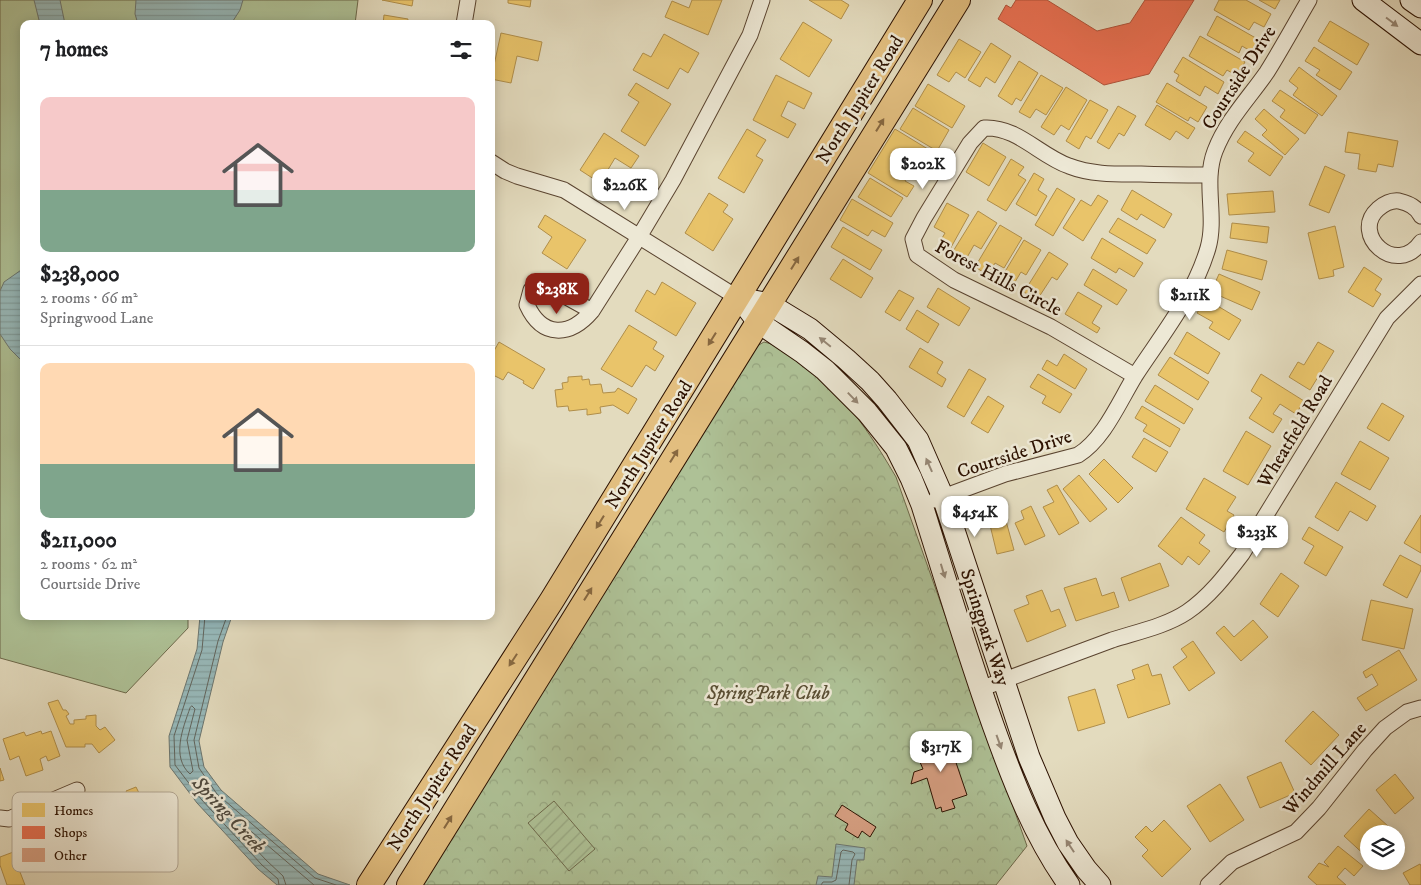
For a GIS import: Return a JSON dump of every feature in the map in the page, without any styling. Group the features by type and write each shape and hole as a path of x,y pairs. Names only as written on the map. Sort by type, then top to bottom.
{"main road":[{"name":"North Jupiter Road","path":"369,885 552,600 920,0"},
{"name":"North Jupiter Road","path":"409,885 958,0"},
{"path":"552,600 575,615"}],"street":[{"path":"465,20 468,0"},
{"path":"592,311 639,237 672,180 750,35 762,0"},
{"name":"Courtside Drive","path":"922,505 1005,474 1078,455 1088,450 1096,440 1135,376 1177,314 1196,279 1208,249 1212,230 1210,175 1214,153 1233,116 1266,72 1309,0"},
{"path":"1363,0 1421,44"},
{"path":"1411,0 1421,7"},
{"name":"Forest Hills Circle","path":"1135,376 1051,327 954,280 917,255 913,240 924,218 970,143 984,128 994,127 1010,132 1068,166 1090,172 1109,174 1210,175"},
{"name":"Springpark Way","path":"495,164 511,174 564,190 764,313 810,329 846,359 887,400 918,440 943,497 1003,681 1030,757 1055,818 1068,843 1086,870 1100,885"},
{"path":"1421,216 1420,212 1410,204 1397,201 1384,204 1374,213 1370,226 1371,239 1379,250 1391,256 1404,256 1416,249 1421,242"},
{"name":"Wheatfield Road","path":"980,689 1159,624 1187,612 1203,599 1225,577 1242,554 1387,318 1421,284"},
{"name":"Springpark Way","path":"764,313 802,352 825,370 867,412 896,448 922,505 980,689 1008,768 1052,862 1069,885"},
{"name":"Windmill Lane","path":"1208,885 1232,862 1296,832 1319,808 1385,728 1407,712 1421,708"},
{"path":"72,792 77,790"}],"green space":[{"path":"0,0 358,0 356,20 20,20 20,620 188,620 188,628 126,693 0,658"},
{"name":"SpringPark Club","path":"764,342 786,352 814,372 828,385 865,428 896,477 1027,846 996,885 423,885 755,347"},
{"path":"554,801 595,849 569,871 528,823"}],"water":[{"path":"34,0 60,0 64,20 39,20"},
{"path":"136,0 243,0 240,10 234,20 137,20 135,14"},
{"path":"20,271 20,359 10,349 0,334 0,291 4,282"},
{"name":"Spring Creek","path":"200,620 231,620 223,642 199,741 204,767 221,790 318,874 350,885 277,885 258,869 197,803 170,767 169,736 197,649"},
{"path":"836,844 865,848 864,860 857,860 854,885 816,885 818,876 832,877"}],"building: Homes":[{"path":"382,0 413,0 412,6"},
{"path":"508,0 531,0 530,7 508,3"},
{"path":"692,0 722,0 708,35 665,17 672,1 689,8"},
{"path":"809,0 841,0 849,5 841,19"},
{"path":"1219,0 1246,0 1271,14 1264,27 1254,22 1249,30 1214,10"},
{"path":"1259,0 1280,0 1275,9"},
{"path":"384,15 408,19 408,20 383,20"},
{"path":"1217,16 1261,41 1254,53 1242,46 1239,53 1207,35"},
{"path":"1330,21 1369,44 1357,65 1318,41"},
{"path":"803,22 832,40 809,77 780,59"},
{"path":"501,33 542,42 538,61 517,56 511,83 495,80 495,61"},
{"path":"664,34 699,53 688,73 680,68 668,89 633,70 643,53 651,57"},
{"path":"1200,36 1245,62 1237,76 1227,70 1223,76 1189,56"},
{"path":"959,39 981,52 965,78 956,72 949,82 937,75"},
{"path":"991,43 1011,56 995,83 986,77 980,87 968,80"},
{"path":"1314,47 1352,72 1340,90 1316,75 1320,70 1305,61"},
{"path":"1183,57 1224,82 1218,94 1205,86 1200,96 1176,81 1179,75 1174,72"},
{"path":"1019,61 1038,73 1021,101 1016,98 1012,105 998,96"},
{"path":"1299,67 1337,96 1322,116 1293,95 1298,88 1289,81"},
{"path":"776,75 812,93 804,109 788,101 781,116 796,124 788,138 753,120"},
{"path":"1041,75 1063,88 1046,115 1036,109 1030,118 1019,112"},
{"path":"636,83 671,104 645,146 621,131 639,102 628,95"},
{"path":"1167,83 1207,107 1198,122 1190,117 1188,121 1156,102"},
{"path":"928,84 965,106 952,128 915,106"},
{"path":"1066,87 1087,100 1069,130 1061,125 1054,135 1041,127"},
{"path":"1280,90 1318,115 1305,134 1280,117 1285,110 1272,101"},
{"path":"1090,100 1108,110 1091,139 1086,136 1079,149 1066,141"},
{"path":"1157,105 1195,128 1188,139 1176,131 1170,140 1145,125"},
{"path":"1118,106 1136,116 1124,136 1119,133 1109,149 1097,142"},
{"path":"913,108 949,130 937,151 900,129"},
{"path":"1264,109 1299,139 1285,155 1262,135 1267,130 1255,119"},
{"path":"747,129 766,140 756,156 763,160 744,193 718,178"},
{"path":"895,129 936,154 928,168 918,162 913,171 911,170 905,181 914,186 907,197 868,173"},
{"path":"1245,131 1283,157 1270,176 1248,161 1254,153 1237,142"},
{"path":"1348,132 1398,141 1393,167 1378,164 1376,172 1358,169 1360,154 1345,152"},
{"path":"604,133 639,156 631,168 615,158 600,183 580,170"},
{"path":"983,143 1006,157 989,186 966,172"},
{"path":"1011,159 1024,167 1018,175 1026,180 1006,211 987,200"},
{"path":"1325,166 1345,175 1329,213 1309,205"},
{"path":"1034,173 1044,179 1038,190 1047,196 1036,216 1016,204"},
{"path":"870,178 903,198 891,217 858,197"},
{"path":"1057,188 1075,199 1053,236 1035,225"},
{"path":"1132,190 1172,214 1164,228 1141,214 1137,220 1121,210"},
{"path":"1273,191 1275,212 1229,215 1227,194"},
{"path":"709,193 728,205 723,212 733,219 713,251 685,233"},
{"path":"1098,195 1108,201 1083,241 1063,228 1081,200 1091,206"},
{"path":"852,199 893,223 885,237 872,230 868,236 840,220"},
{"path":"947,203 969,215 949,251 938,245 945,233 934,227"},
{"path":"978,211 997,223 981,249 974,245 965,261 952,253"},
{"path":"545,215 586,240 567,269 542,253 552,237 538,227"},
{"path":"1118,218 1156,240 1147,254 1109,232"},
{"path":"1232,223 1269,227 1267,243 1230,238"},
{"path":"1000,225 1022,238 1004,268 995,263 988,275 975,267"},
{"path":"1335,226 1344,267 1333,270 1334,276 1319,279 1308,233"},
{"path":"843,227 882,250 870,270 831,247"},
{"path":"1102,238 1143,263 1134,277 1119,268 1116,273 1091,258"},
{"path":"1024,240 1041,250 1026,275 1021,272 1012,287 1000,280"},
{"path":"1227,250 1267,261 1262,280 1222,269"},
{"path":"1049,252 1068,264 1057,280 1052,277 1037,300 1024,292"},
{"path":"843,259 873,278 861,298 830,279"},
{"path":"1364,267 1382,279 1375,290 1381,294 1373,307 1348,292"},
{"path":"1093,269 1127,290 1117,305 1084,285"},
{"path":"1219,274 1260,292 1252,310 1211,292"},
{"path":"662,282 696,303 676,336 635,311 647,290 655,295"},
{"path":"938,288 970,308 959,326 927,307"},
{"path":"899,290 914,298 900,321 885,312"},
{"path":"1078,292 1102,306 1092,323 1100,328 1097,333 1065,314"},
{"path":"1206,299 1241,320 1229,340 1209,328 1213,322 1197,313"},
{"path":"917,310 939,324 928,343 906,329"},
{"path":"629,325 657,342 653,349 664,356 655,371 646,365 632,387 601,369"},
{"path":"1187,332 1220,353 1208,374 1174,354"},
{"path":"499,342 545,369 533,389 523,383 524,381 508,372 503,380 495,376 495,349"},
{"path":"1318,342 1334,351 1310,390 1289,377 1298,362 1304,365"},
{"path":"920,348 943,362 937,373 946,379 942,387 909,367"},
{"path":"1064,354 1087,369 1075,389 1042,369 1047,360 1057,366"},
{"path":"1170,357 1209,382 1198,400 1158,375"},
{"path":"969,369 986,379 964,417 947,407"},
{"path":"1038,374 1072,394 1060,413 1042,403 1046,396 1030,387"},
{"path":"1261,374 1304,401 1296,414 1280,404 1273,414 1282,419 1273,433 1249,418 1262,398 1251,391"},
{"path":"582,376 582,380 589,379 590,385 601,384 603,393 615,392 618,388 637,399 628,414 613,405 600,407 601,413 587,415 587,409 569,411 568,406 557,407 555,390 563,389 562,383 568,382 568,377"},
{"path":"1155,385 1193,409 1184,424 1145,401"},
{"path":"988,396 1004,406 988,433 971,423"},
{"path":"1382,403 1404,416 1389,441 1367,428"},
{"path":"1142,406 1180,429 1170,447 1143,431 1147,425 1135,418"},
{"path":"1246,431 1271,446 1248,485 1223,471"},
{"path":"1144,438 1168,452 1156,472 1132,457"},
{"path":"1360,441 1389,458 1370,490 1341,474"},
{"path":"1104,459 1133,488 1118,503 1089,474"},
{"path":"1079,475 1107,509 1090,522 1063,489"},
{"path":"1204,478 1236,497 1227,511 1234,515 1224,532 1186,509"},
{"path":"1336,482 1376,506 1367,521 1350,511 1338,531 1315,517"},
{"path":"1057,485 1079,523 1059,535 1043,507 1054,502 1047,490"},
{"path":"1031,506 1045,536 1025,545 1015,523 1024,519 1021,511"},
{"path":"1421,515 1421,553 1404,543"},
{"path":"1181,517 1205,535 1199,543 1210,551 1199,565 1188,556 1182,565 1158,546"},
{"path":"1006,521 1014,550 997,554 990,525"},
{"path":"1309,527 1343,547 1326,576 1304,563 1314,546 1302,539"},
{"path":"1400,555 1421,566 1421,570 1407,598 1383,585"},
{"path":"1160,563 1169,586 1129,601 1121,578"},
{"path":"1281,573 1299,586 1278,617 1260,604"},
{"path":"1096,578 1102,596 1114,592 1119,607 1076,621 1064,588"},
{"path":"1042,590 1051,612 1059,609 1066,626 1027,642 1014,610 1029,604 1026,596"},
{"path":"1371,600 1413,609 1404,649 1362,640"},
{"path":"1253,620 1268,637 1241,661 1216,633 1224,626 1234,637"},
{"path":"1193,641 1215,673 1189,691 1173,667 1187,657 1181,649"},
{"path":"1399,650 1417,680 1366,711 1357,698 1378,685 1372,674 1366,678 1363,672"},
{"path":"1148,664 1152,676 1161,674 1170,704 1128,718 1117,685 1135,679 1132,670"},
{"path":"1095,689 1105,723 1078,731 1068,697"},
{"path":"58,700 63,710 66,710 69,714 66,716 70,724 74,724 74,720 86,719 86,716 96,715 96,726 100,730 105,727 115,740 99,753 92,744 85,744 85,747 66,747 48,703"},
{"path":"1313,711 1339,735 1311,765 1285,741"},
{"path":"41,731 42,734 51,731 60,756 48,761 46,756 40,759 43,770 26,776 19,756 10,760 3,739 24,732 26,736"},
{"path":"1281,762 1295,793 1260,808 1247,777"},
{"path":"0,768 4,780 0,781"},
{"path":"1395,774 1414,798 1395,814 1376,790"},
{"path":"1220,784 1244,820 1210,842 1187,806"},
{"path":"136,787 138,792 126,792"},
{"path":"1369,809 1387,825 1360,825 1360,851 1344,836"},
{"path":"1164,820 1191,849 1162,877 1142,856 1148,850 1135,837 1146,826 1152,832"},
{"path":"1338,846 1360,864 1360,869 1354,876 1345,868 1337,877 1346,885 1317,885 1308,877 1319,863 1329,867 1324,862"},
{"path":"12,852 12,872 20,872 25,885 7,885 0,865 0,857"},
{"path":"1420,864 1421,885 1410,885 1403,873"}],"building: Shops":[{"path":"1016,0 1047,0 1097,31 1130,23 1145,0 1194,0 1149,74 1104,85 998,19 1006,5 1011,8"}],"building: Other":[{"path":"946,733 967,795 952,800 955,808 942,812 941,807 936,809 927,778 911,784 914,772 923,769 916,753 933,748 930,739"},
{"path":"842,805 876,827 870,837 862,831 858,838 845,830 848,824 835,816"}]}
